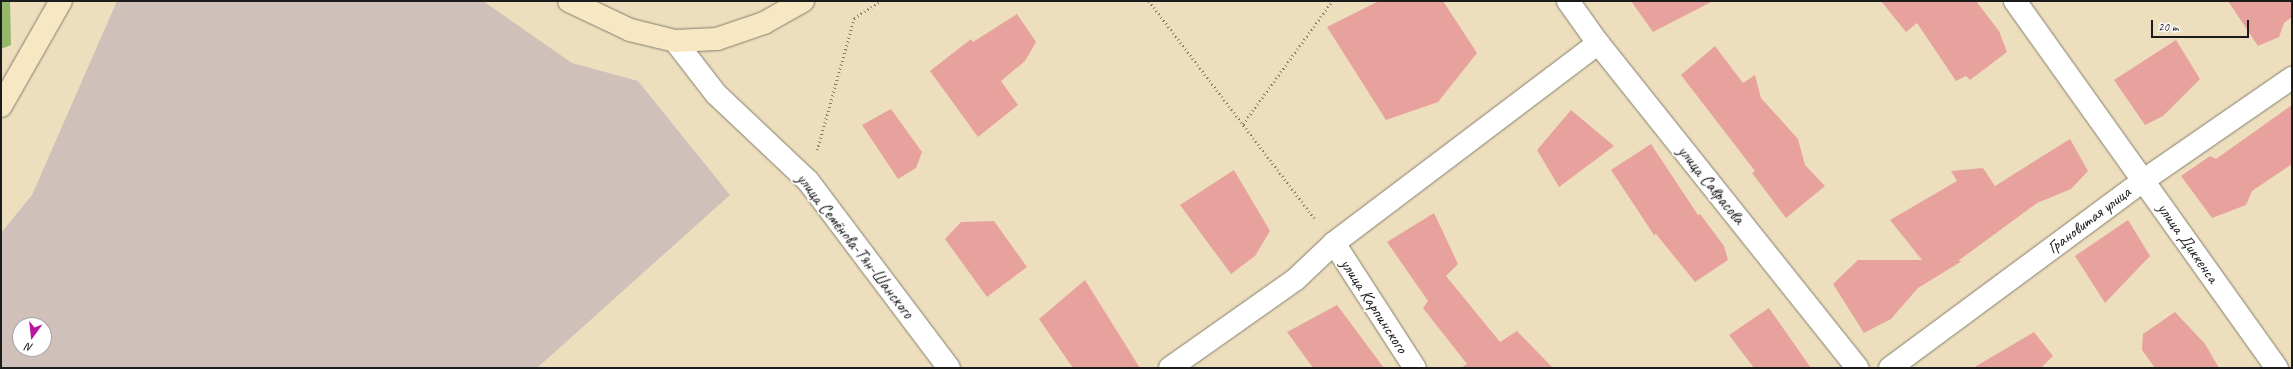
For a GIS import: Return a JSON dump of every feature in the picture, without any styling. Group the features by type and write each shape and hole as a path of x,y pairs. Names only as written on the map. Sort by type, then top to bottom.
{"main road":[{"path":"1,106 61,1"},
{"path":"569,1 630,30 675,41 717,39 764,23 803,1"}],"street":[{"name":"улица Саврасова","path":"1568,1 1598,43 1857,368"},
{"name":"улица Диккенса","path":"2015,1 2277,368"},
{"name":"улица Семёнова-Тян-Шанского","path":"675,41 716,94 808,181 949,368"},
{"path":"1170,368 1296,280 1334,244 1598,43"},
{"name":"Грановитая улица","path":"1890,368 2144,180 2292,78"},
{"name":"улица Карпинского","path":"1334,244 1415,368"}],"path":[{"path":"808,181 854,18 880,1"},
{"path":"1149,1 1334,244"},
{"path":"1243,124 1332,1"}],"shaded area":[{"path":"117,1 483,1 572,63 638,81 730,195 537,368 1,368 1,233 32,195"}],"green space":[{"path":"1,1 10,1 11,45 1,49"}],"building":[{"path":"1379,1 1443,1 1477,53 1438,102 1386,120 1327,27"},
{"path":"1631,1 1713,1 1653,32"},
{"path":"1881,1 1976,1 1999,31 2007,52 1970,80 1966,76 1956,81 1917,23 1906,32"},
{"path":"2228,1 2292,1 2292,17 2284,23 2279,37 2258,46"},
{"path":"1017,14 1036,42 1025,61 1001,81 1018,105 978,137 930,71 971,39 973,42"},
{"path":"2176,40 2200,79 2163,116 2145,125 2114,80"},
{"path":"1715,46 1743,83 1755,75 1761,98 1798,139 1805,165 1825,186 1786,218 1752,173 1755,171 1681,75"},
{"path":"2292,105 2292,164 2252,191 2246,205 2212,218 2181,176 2210,156 2216,159"},
{"path":"891,109 922,152 916,168 898,179 862,125"},
{"path":"1571,110 1614,146 1559,187 1537,150"},
{"path":"2070,139 2088,171 2071,189 2037,203 1958,261 1962,261 1918,288 1891,319 1864,333 1833,284 1858,260 1922,260 1890,220 1957,181 1951,171 1983,168 1995,186"},
{"path":"1651,144 1698,215 1700,214 1724,246 1728,260 1695,282 1656,234 1654,235 1611,170"},
{"path":"1234,170 1270,231 1255,256 1231,274 1180,205"},
{"path":"1434,213 1458,264 1446,276 1500,342 1517,331 1553,368 1461,368 1467,364 1423,308 1428,301 1387,242"},
{"path":"2128,220 2150,256 2105,303 2075,256"},
{"path":"994,221 1027,267 987,297 945,239 961,222"},
{"path":"1085,280 1140,368 1073,368 1039,319"},
{"path":"1337,305 1384,368 1313,368 1287,332"},
{"path":"1769,308 1811,368 1754,368 1729,335"},
{"path":"2175,312 2205,344 2219,368 2155,368 2142,350 2143,334"},
{"path":"2034,332 2053,356 2041,368 1973,368"}]}
